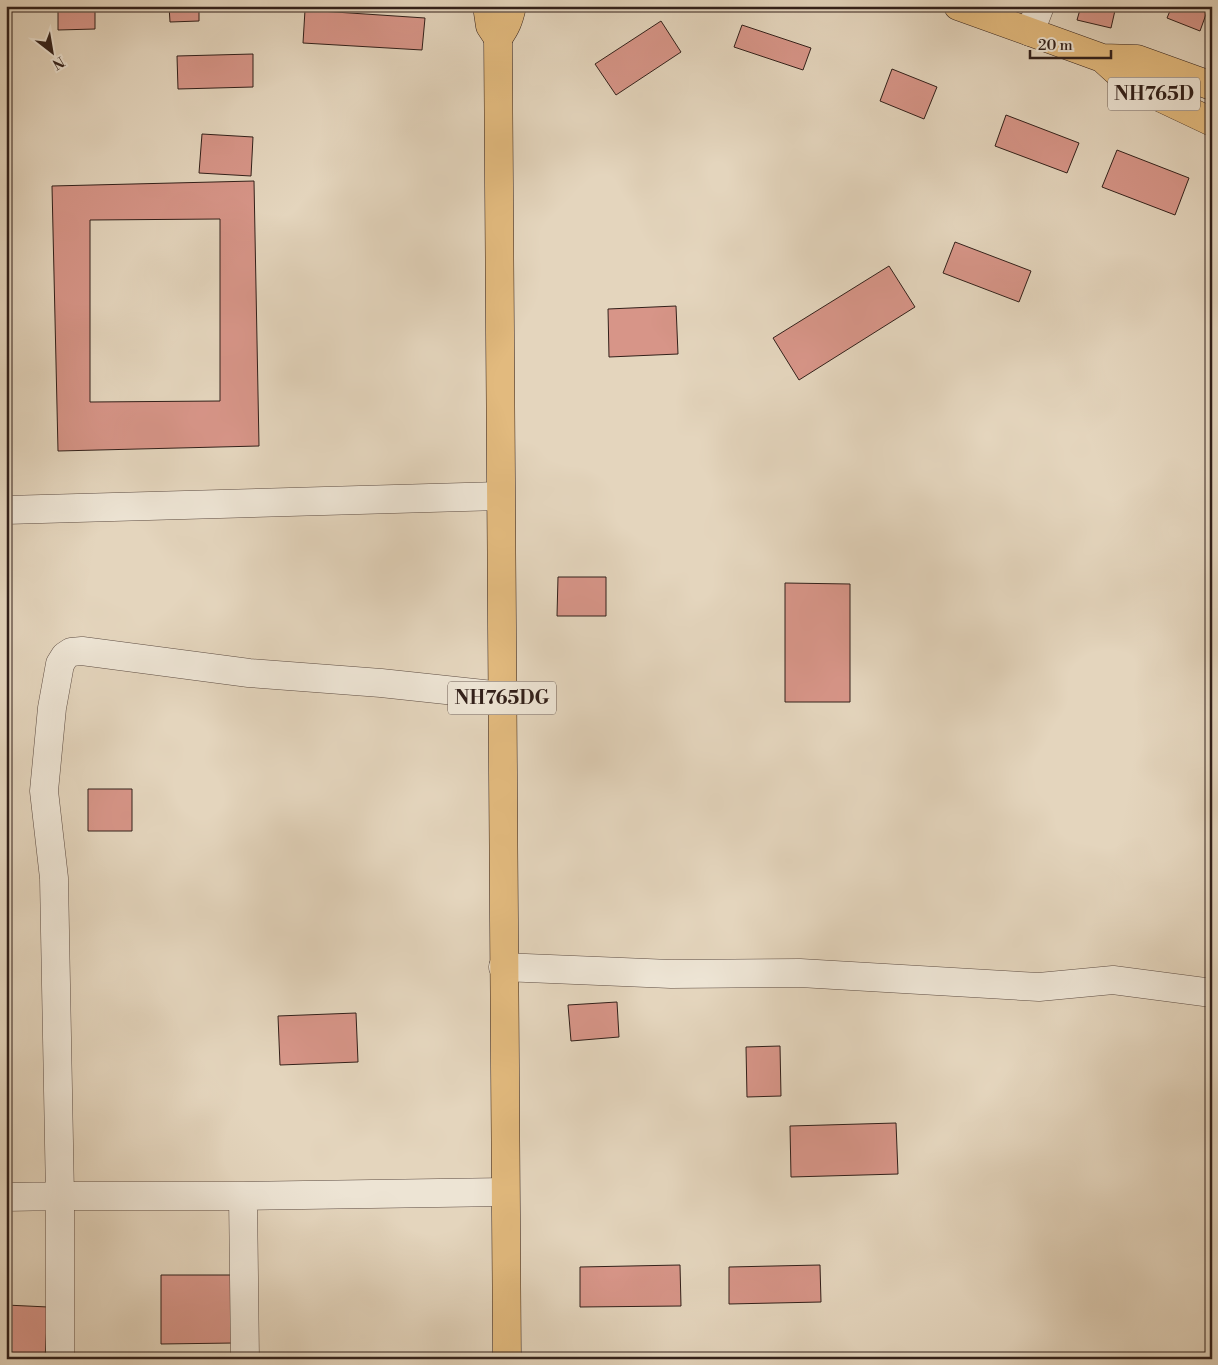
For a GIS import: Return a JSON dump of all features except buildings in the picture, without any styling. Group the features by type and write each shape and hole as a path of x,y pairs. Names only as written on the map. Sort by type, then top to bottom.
{"main road":[{"path":"487,6 490,26 498,38 506,28 512,6"},
{"name":"NH765D","path":"958,6 1102,58 1137,59 1212,86"},
{"name":"NH765DG","path":"498,38 507,1359"},
{"name":"NH765D","path":"1102,58 1123,77 1140,88 1212,122"}],"street":[{"path":"1030,32 1040,6"},
{"path":"6,510 500,496"},
{"path":"60,1359 60,1196 54,878 44,791 52,708 60,664 65,656 71,652 82,651 249,673 502,696"},
{"path":"503,967 671,974 800,973 1039,987 1112,980 1212,993"},
{"path":"6,1197 505,1192"},
{"path":"243,1196 245,1359"}]}
